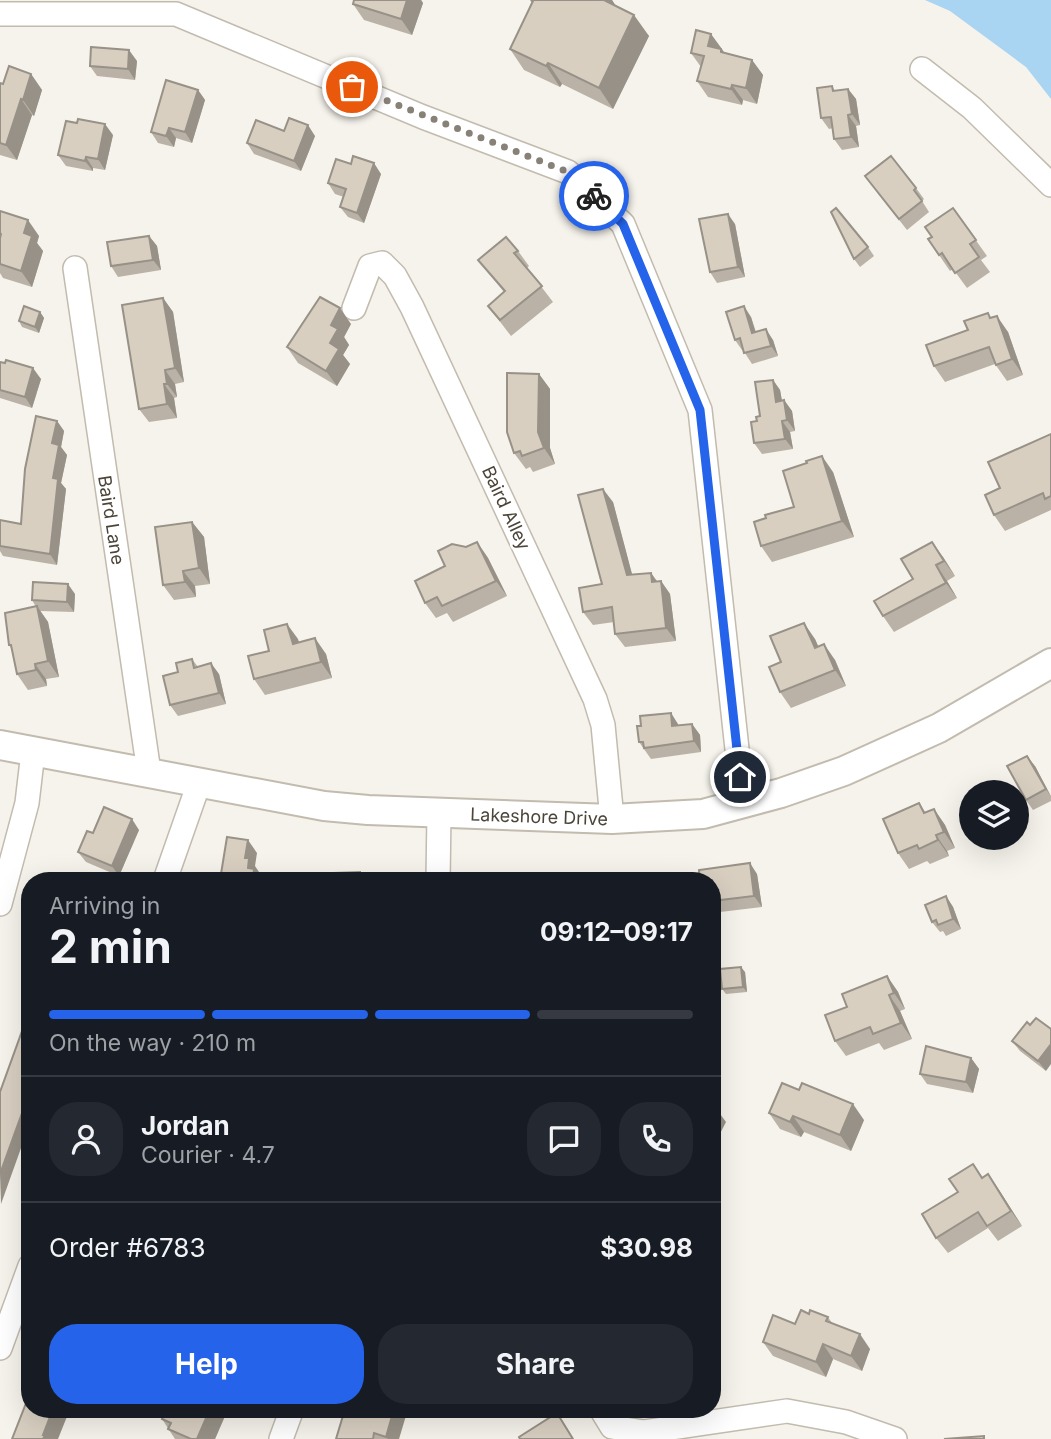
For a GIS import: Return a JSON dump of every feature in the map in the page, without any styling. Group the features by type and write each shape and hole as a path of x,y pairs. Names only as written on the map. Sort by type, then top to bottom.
{"street":[{"path":"0,14 176,14 423,117 568,172 623,224 700,410 743,804"},
{"path":"922,69 972,108 1051,186"},
{"name":"Baird Alley","path":"354,308 370,266 382,263 395,276 412,307 595,699 603,724 612,819"},
{"name":"Baird Lane","path":"75,268 149,772"},
{"name":"Lakeshore Drive","path":"0,746 324,806 439,814 612,819 703,814 781,793 844,771 939,729 1051,663"},
{"path":"0,904 27,803 33,752"},
{"path":"168,872 200,783"},
{"path":"438,872 439,814"},
{"path":"0,1348 21,1291"},
{"path":"606,1418 612,1427 644,1432 787,1411 846,1422 895,1439"},
{"path":"281,1439 289,1418"}],"water":[{"path":"925,0 1051,0 1051,99 1026,67 950,11"}],"building":[{"path":"354,0 407,0 401,19 353,4"},
{"path":"531,0 604,0 634,15 599,88 548,63 546,66 510,49 533,1"},
{"path":"696,30 711,34 708,46 752,60 746,88 732,85 731,89 697,81 704,56 691,53"},
{"path":"91,47 129,50 128,69 90,66"},
{"path":"9,66 31,74 6,145 0,143 0,83 3,84"},
{"path":"166,80 198,90 185,132 169,128 166,136 151,132"},
{"path":"832,86 833,91 848,89 852,114 848,115 851,137 834,139 831,117 821,118 817,88"},
{"path":"289,118 308,125 294,161 247,143 256,120 284,131"},
{"path":"78,119 105,124 98,159 86,157 85,161 58,155 66,121 77,123"},
{"path":"353,156 374,163 357,213 340,207 346,189 328,183 336,159 351,164"},
{"path":"891,156 916,188 914,190 922,201 899,219 865,176"},
{"path":"836,208 868,247 854,259 831,212"},
{"path":"953,208 976,240 970,244 979,257 955,273 942,253 939,255 928,239 932,237 925,227"},
{"path":"0,211 28,220 24,233 32,236 21,271 0,264"},
{"path":"728,214 738,267 710,272 699,219"},
{"path":"149,236 153,260 111,266 107,242"},
{"path":"506,237 518,251 514,253 542,286 500,320 488,306 505,291 478,260"},
{"path":"320,297 340,308 331,325 338,329 330,343 339,349 326,371 287,347"},
{"path":"163,298 175,368 165,370 167,404 139,409 122,305"},
{"path":"24,306 40,312 35,327 19,321"},
{"path":"744,306 752,333 766,329 771,346 744,353 740,338 735,340 726,312"},
{"path":"988,313 990,318 997,316 1012,359 996,365 989,347 934,366 926,345 968,330 964,321"},
{"path":"6,360 33,368 25,397 0,390 0,362 5,363"},
{"path":"507,373 539,374 538,432 544,448 522,456 520,451 514,453 507,432"},
{"path":"773,380 776,402 784,400 787,420 782,421 785,439 754,443 751,422 757,421 756,417 760,416 755,382"},
{"path":"36,416 57,421 52,443 59,445 53,478 58,479 50,554 0,546 0,520 21,524 25,469"},
{"path":"1051,434 1051,496 1045,499 1043,493 994,515 985,495 1000,488 988,462"},
{"path":"822,456 842,521 761,546 754,522 766,518 765,515 794,507 783,471"},
{"path":"603,489 627,575 651,573 652,582 661,581 666,628 615,634 612,607 583,612 579,588 602,584 578,495"},
{"path":"192,522 199,568 183,571 185,582 163,585 155,527"},
{"path":"477,542 496,581 442,606 437,597 425,603 415,581 445,566 438,551 452,544 466,547"},
{"path":"932,542 944,561 936,565 946,583 883,616 874,601 913,579 901,559"},
{"path":"33,582 68,584 67,602 32,600"},
{"path":"37,606 48,661 35,664 36,670 17,674 9,645 5,613"},
{"path":"804,623 815,648 824,644 835,670 780,692 769,667 781,662 770,636"},
{"path":"287,624 293,644 315,638 321,662 254,679 248,656 269,651 264,630"},
{"path":"192,659 194,668 211,663 219,693 170,705 163,676 178,672 176,663"},
{"path":"671,713 672,726 692,724 694,741 644,748 643,742 639,742 637,726 641,726 640,716"},
{"path":"1027,756 1046,789 1029,798 1029,780 1015,780 1007,766"},
{"path":"919,803 924,813 934,809 944,832 936,835 938,840 919,849 917,845 898,853 883,819"},
{"path":"104,807 132,819 112,866 78,852 87,831 93,833"},
{"path":"227,837 248,840 245,858 249,858 248,868 254,869 254,872 221,872"},
{"path":"750,863 754,896 721,900 721,872 699,870"},
{"path":"946,896 953,919 938,925 936,920 932,922 925,905"},
{"path":"741,967 743,987 722,989 721,969"},
{"path":"887,976 894,993 889,995 901,1023 873,1034 870,1027 835,1041 825,1015 847,1007 842,994"},
{"path":"1036,1018 1051,1029 1051,1044 1038,1061 1012,1041 1027,1022 1030,1025"},
{"path":"21,1034 21,1116 0,1174 0,1092"},
{"path":"926,1046 971,1058 966,1082 920,1074"},
{"path":"782,1083 799,1090 802,1083 853,1104 840,1135 793,1116 790,1122 769,1113"},
{"path":"973,1164 982,1178 988,1174 1011,1211 987,1226 978,1212 936,1238 922,1214 958,1192 949,1179"},
{"path":"801,1310 809,1314 810,1310 828,1317 826,1321 860,1334 851,1356 823,1344 816,1362 763,1342 773,1315 795,1324"},
{"path":"21,1416 50,1418 43,1439 12,1439"},
{"path":"206,1418 197,1439 168,1429 171,1423 162,1419"},
{"path":"342,1418 391,1418 386,1437 374,1433 373,1439 336,1439"},
{"path":"549,1418 560,1418 573,1439 520,1439 519,1437"},
{"path":"984,1436 984,1439 944,1439"}],"way so far":[{"path":"352,87 568,172 594,196"}],"route":[{"path":"594,196 623,224 700,410 740,777"}]}
